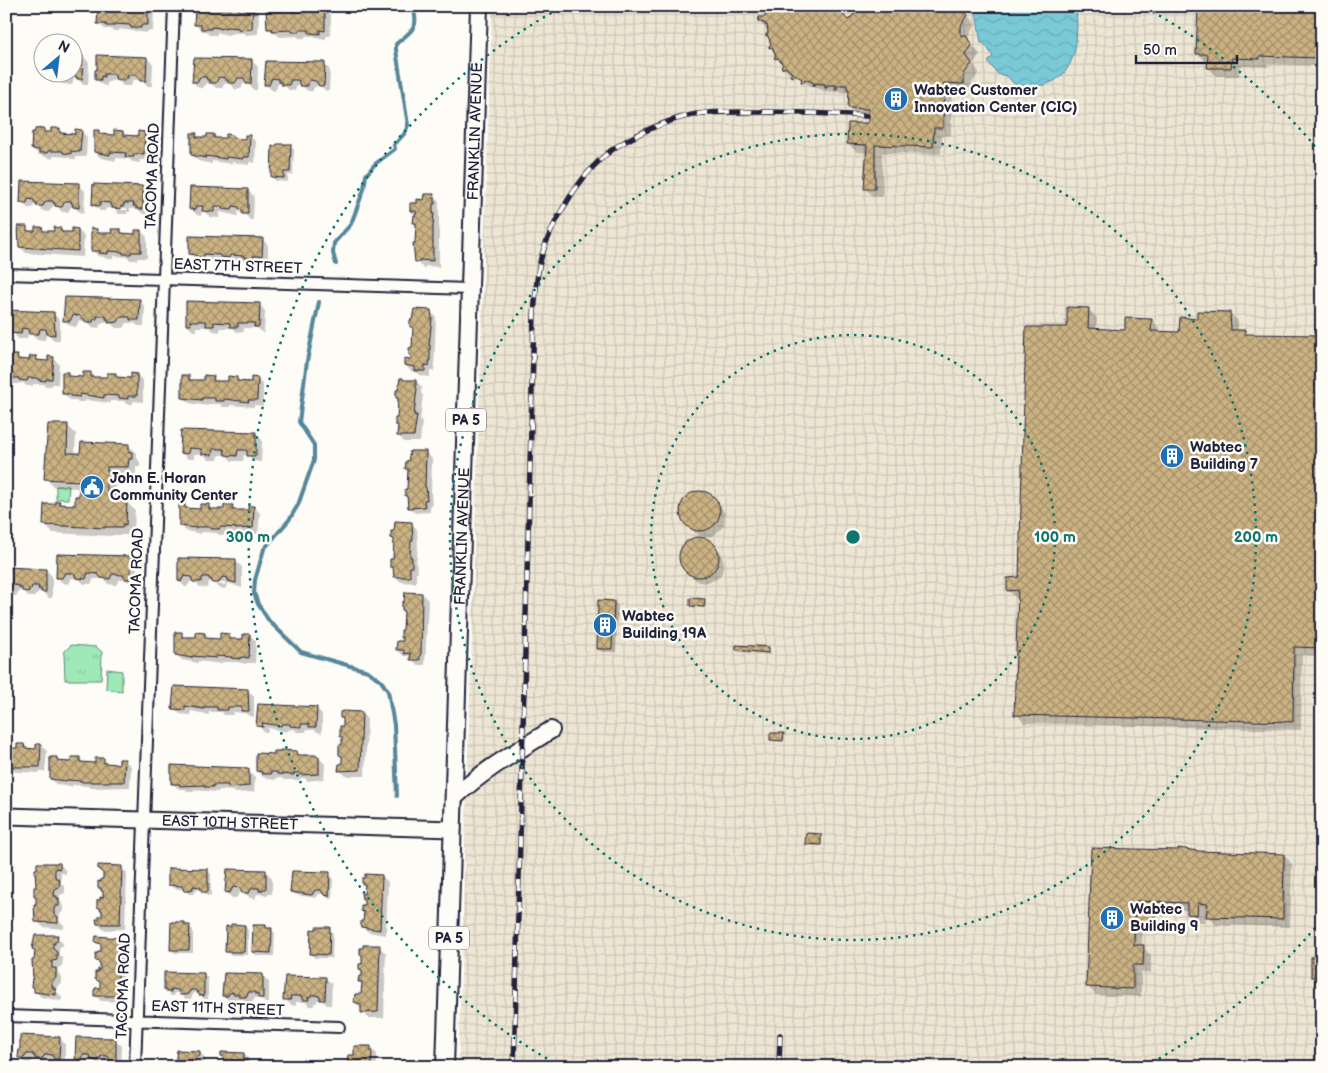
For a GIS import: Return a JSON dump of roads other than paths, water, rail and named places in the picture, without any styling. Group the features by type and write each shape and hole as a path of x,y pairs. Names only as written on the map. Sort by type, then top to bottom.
{"main road":[{"name":"FRANKLIN AVENUE","path":"445,1067 479,6"},
{"path":"454,797 477,778 551,730"}],"street":[{"name":"TACOMA ROAD","path":"135,1067 174,6"},
{"name":"EAST 7TH STREET","path":"6,274 469,289"},
{"name":"EAST 10TH STREET","path":"6,816 453,829"},
{"name":"EAST 11TH STREET","path":"6,1016 339,1027"}],"water":[{"path":"978,6 1076,6 1076,42 1070,64 1064,73 1055,80 1036,86 1016,86 1007,76 998,74 988,62 993,56 984,43 981,43 976,12 979,11"}],"waterway":[{"path":"6,19 9,6"},
{"path":"336,264 333,253 334,243 351,224 364,189 366,175 375,164 395,149 394,145 405,133 408,125 396,44 410,32 415,24 415,13 412,6"},
{"path":"319,302 307,361 299,422 314,445 314,460 298,505 289,520 264,549 255,580 254,593 258,604 269,621 301,652 368,671 381,681 388,691 394,725 397,796"}],"railway":[{"path":"514,1067 534,314 538,272 546,243 570,196 592,168 616,147 655,127 687,116 713,112 788,112 867,116"},
{"path":"779,1067 780,1035"}],"place":[{"name":"Wabtec Customer Innovation Center (CIC)","path":"896,99"},
{"name":"Wabtec Building 7","path":"1172,456"},
{"name":"John E. Horan Community Center","path":"92,487"},
{"name":"Wabtec Building 19A","path":"605,625"},
{"name":"Wabtec Building 9","path":"1112,918"}]}
